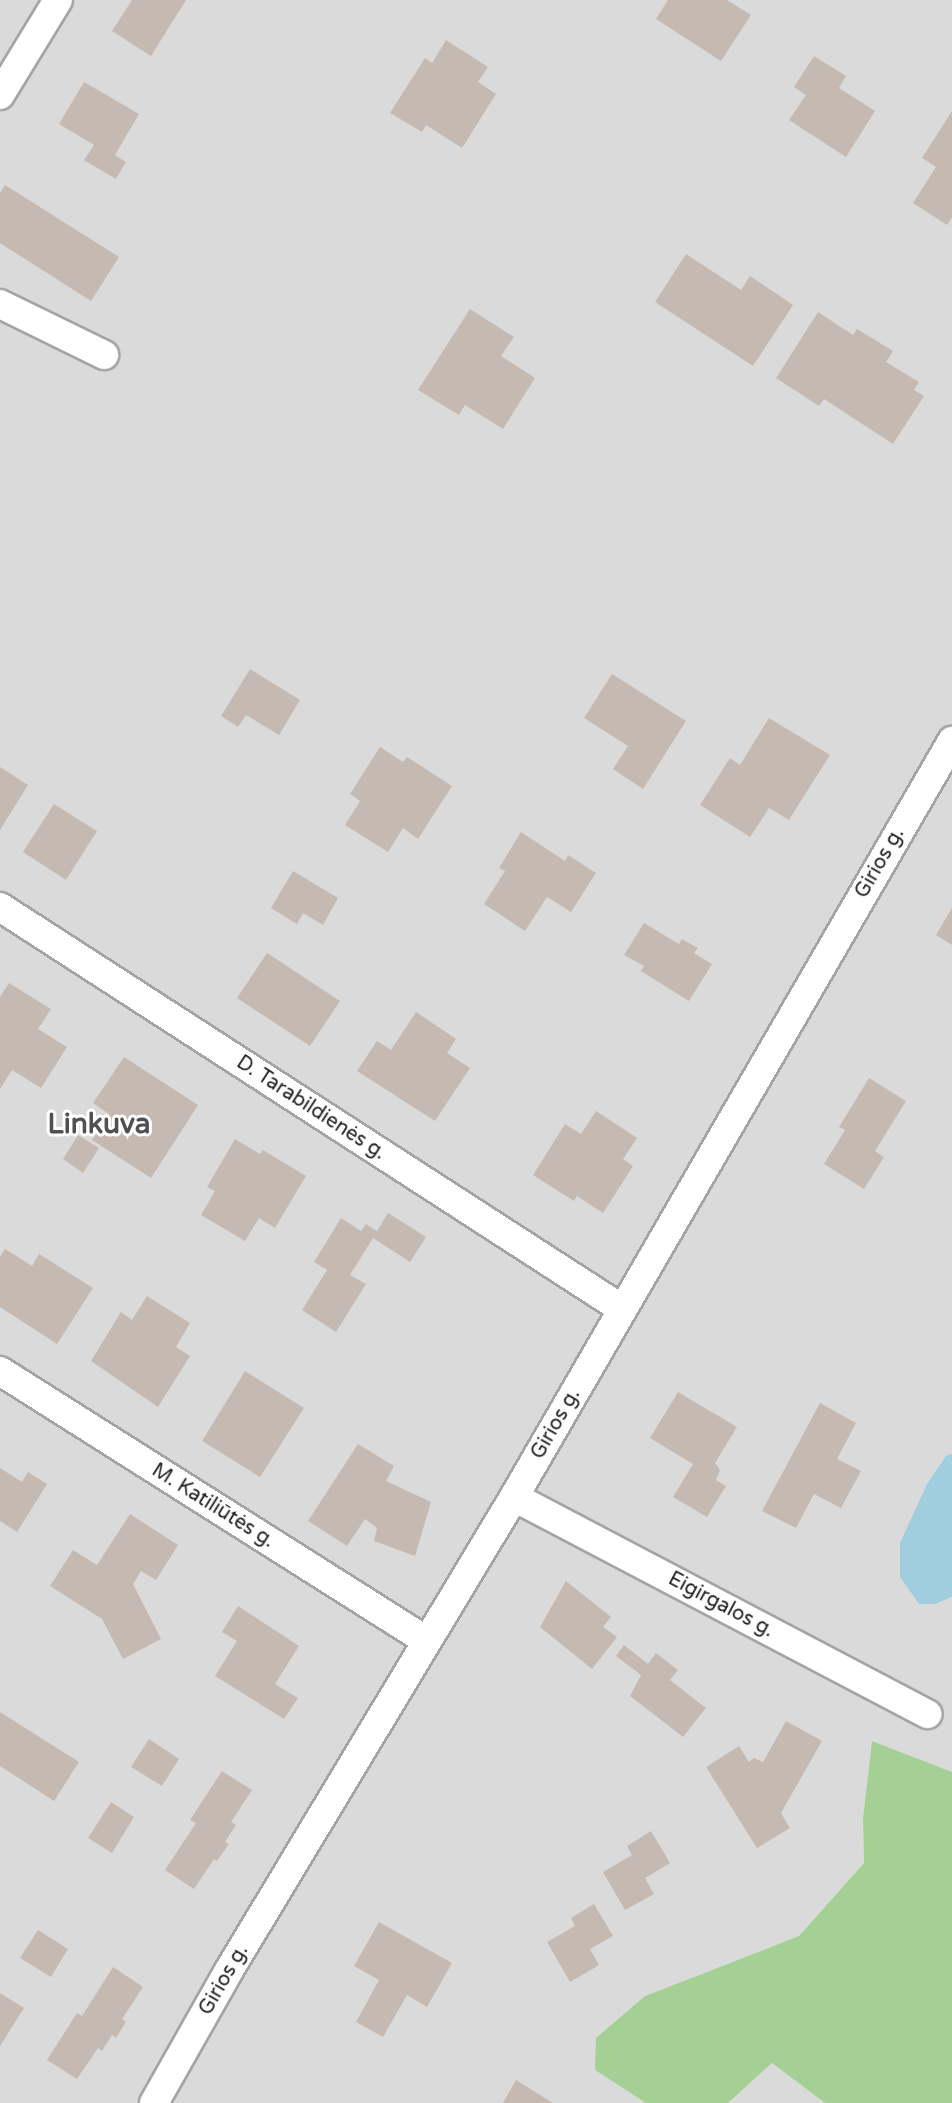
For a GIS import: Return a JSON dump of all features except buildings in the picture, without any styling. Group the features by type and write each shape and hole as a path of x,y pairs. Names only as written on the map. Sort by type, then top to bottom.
{"street":[{"path":"0,95 58,0"},
{"path":"0,304 104,355"},
{"name":"Girios g.","path":"154,2103 236,1958 514,1497 952,741"},
{"name":"D. Tarabildienės g.","path":"0,907 622,1309"},
{"name":"M. Katiliūtės g.","path":"0,1371 427,1641"},
{"name":"Eigirgalos g.","path":"514,1497 928,1714"}],"shaded area":[{"path":"0,0 952,0 952,1772 872,1741 863,1818 864,1863 799,1936 645,1996 595,2070 646,2103 0,2103"},
{"path":"772,2063 825,2103 728,2103"}],"green space":[{"path":"872,1741 952,1772 952,2103 825,2103 772,2063 728,2103 646,2103 595,2070 596,2038 645,1996 799,1936 864,1863 863,1818"}],"water":[{"path":"952,1454 952,1597 935,1604 919,1604 900,1577 900,1543 927,1484 946,1456"}],"district":[{"name":"Linkuva","path":"99,1124"}]}
